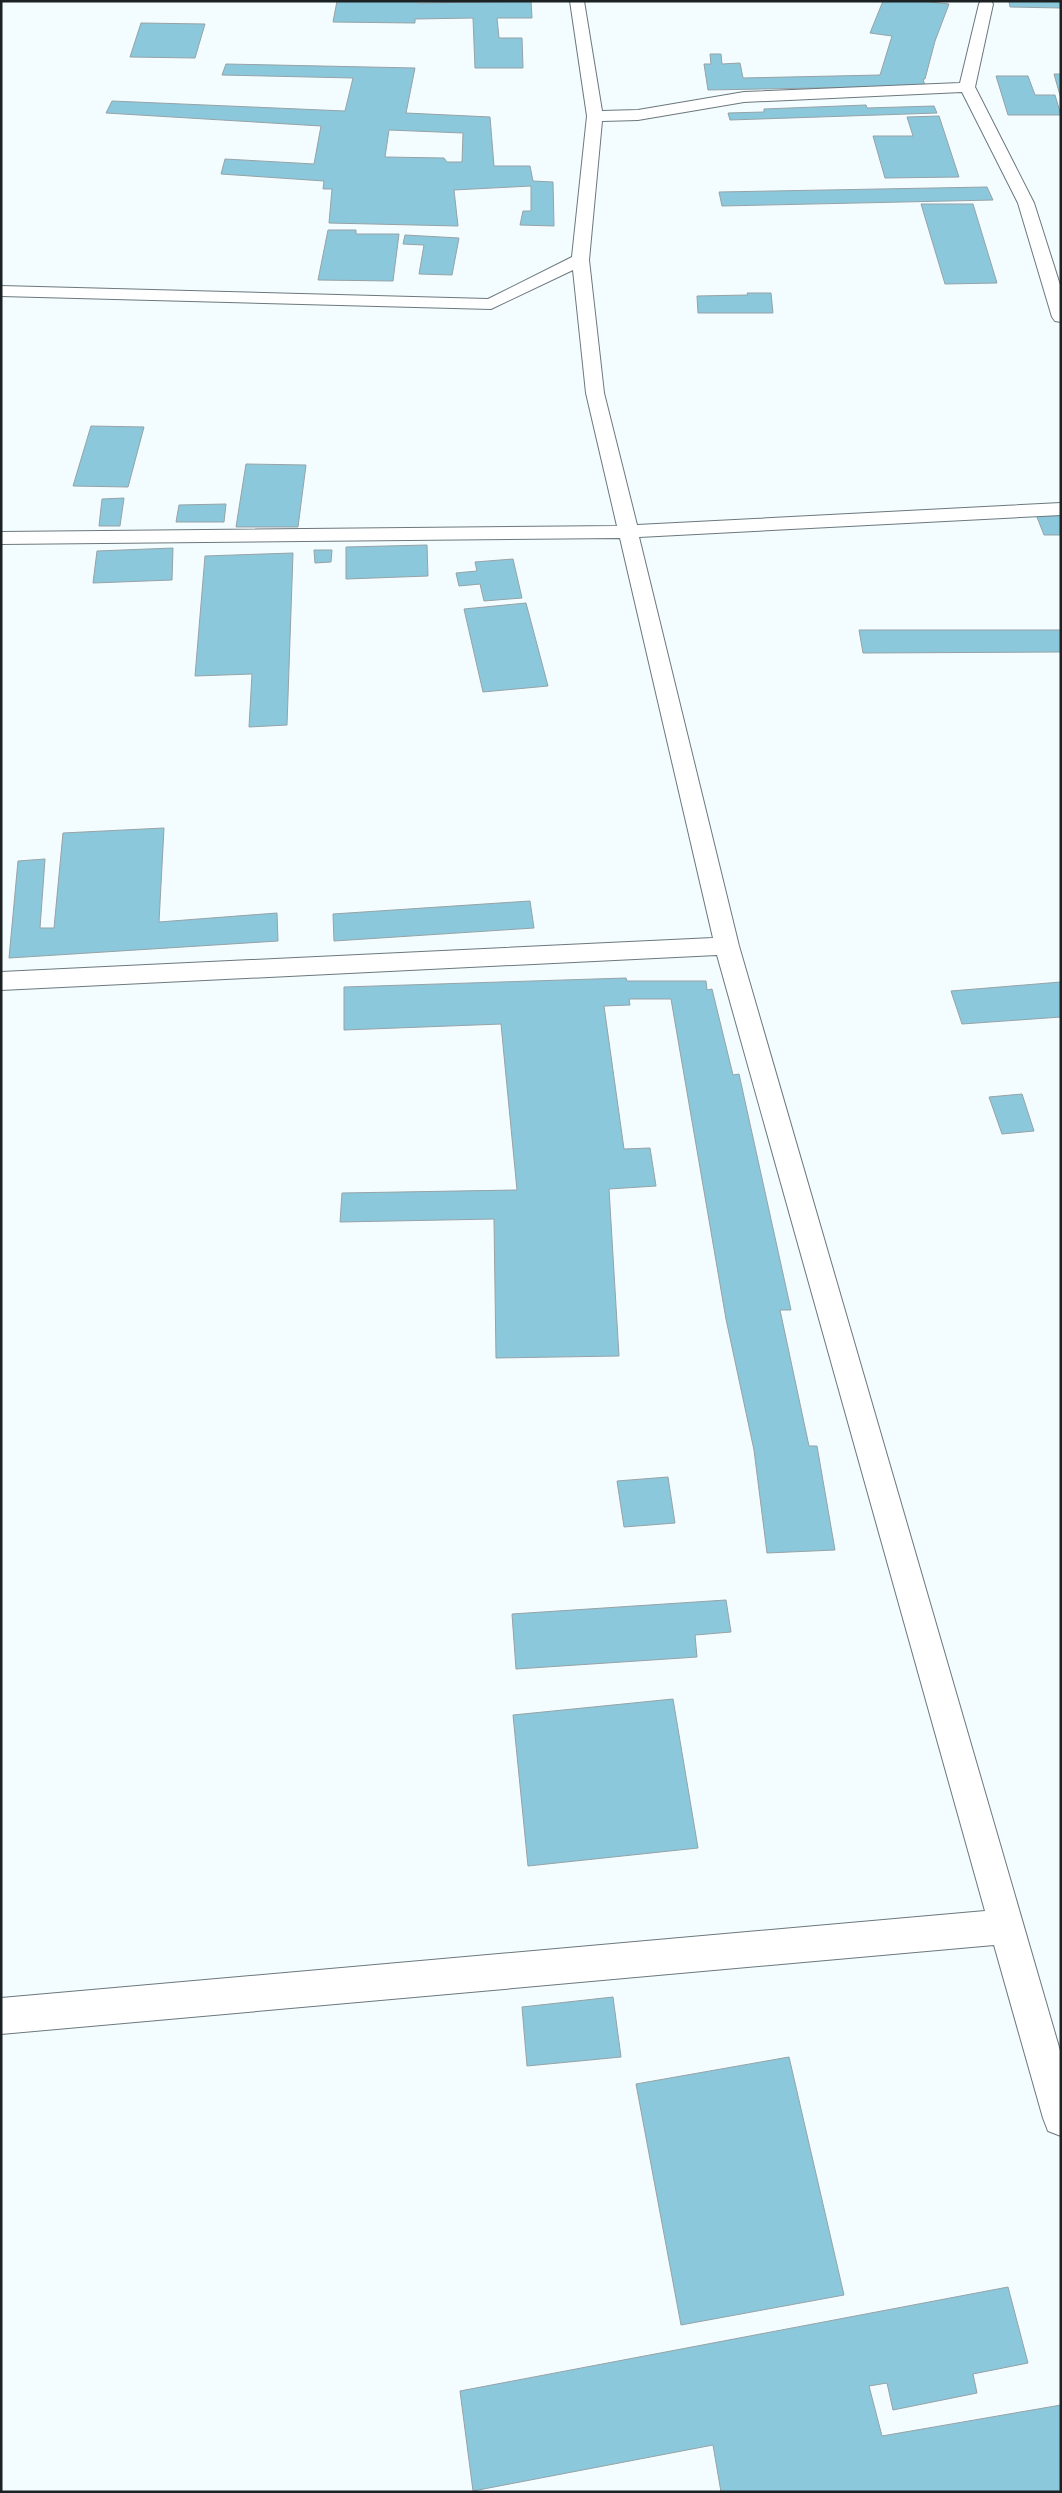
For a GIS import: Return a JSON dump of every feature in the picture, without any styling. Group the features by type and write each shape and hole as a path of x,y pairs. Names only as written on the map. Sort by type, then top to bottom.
{"street":[{"path":"577,1 595,116 580,260 595,393 727,946 1005,1927 1061,2118"},
{"path":"986,4 968,87 1026,203 1061,317"},
{"path":"595,116 638,115 744,97 968,87"},
{"path":"1,291 491,304 580,260"},
{"path":"1,538 627,532 1061,508"},
{"path":"1,981 727,946"},
{"path":"1,2016 1005,1927"}],"building":[{"path":"337,1 418,1 418,3 531,1 532,18 497,18 499,38 522,38 523,68 475,68 473,18 415,19 415,23 333,22"},
{"path":"883,1 921,1 949,4 935,41 925,79 923,79 925,86 708,90 704,64 711,64 710,54 721,54 722,64 740,63 743,78 880,75 892,36 870,33"},
{"path":"1009,1 1061,1 1061,8 1010,7"},
{"path":"141,23 205,24 195,58 130,57"},
{"path":"226,64 415,68 406,113 490,117 494,166 530,166 533,181 553,182 554,226 520,225 523,211 531,211 531,186 454,190 458,226 329,223 332,189 323,189 324,181 221,174 225,159 314,164 321,126 106,113 112,101 345,111 353,78 222,75","holes":["389,130 463,133 462,162 447,162 444,158 385,157"]},
{"path":"1054,74 1061,74 1061,99"},
{"path":"996,76 1028,76 1035,95 1055,95 1061,115 1008,115"},
{"path":"866,105 867,108 934,106 937,113 730,120 728,113 764,112 764,109"},
{"path":"939,116 959,177 885,178 873,136 913,136 907,117"},
{"path":"987,187 993,200 722,206 719,192"},
{"path":"921,204 973,204 997,283 945,284"},
{"path":"328,230 356,230 356,234 399,234 393,281 318,280"},
{"path":"405,235 459,238 452,275 419,274 424,245 403,244"},
{"path":"747,293 771,293 773,313 698,313 697,296 748,295"},
{"path":"91,426 144,427 128,487 73,486"},
{"path":"246,464 306,465 298,527 236,527"},
{"path":"124,498 120,526 99,526 102,499"},
{"path":"226,504 224,522 176,522 179,505"},
{"path":"1061,511 1061,535 1044,535 1035,512"},
{"path":"427,545 428,576 346,579 346,547"},
{"path":"173,548 172,580 93,583 97,551"},
{"path":"314,550 332,550 331,562 315,563"},
{"path":"293,553 287,725 249,727 252,674 195,676 205,556"},
{"path":"513,559 522,598 484,601 480,584 459,586 456,573 477,571 475,562"},
{"path":"526,603 548,686 483,692 464,609"},
{"path":"859,630 1061,630 1061,652 863,653"},
{"path":"164,828 159,922 277,913 278,941 9,958 18,861 45,859 40,928 54,928 63,833"},
{"path":"530,901 534,928 334,941 333,914"},
{"path":"626,978 627,981 706,981 707,990 712,989 733,1075 739,1074 791,1310 780,1310 809,1446 817,1446 835,1550 767,1553 754,1450 726,1319 671,999 629,999 630,1005 604,1006 624,1149 650,1148 656,1186 609,1189 619,1356 496,1358 494,1219 340,1222 342,1193 517,1190 501,1024 344,1030 344,987"},
{"path":"1061,982 1061,1017 962,1024 951,991"},
{"path":"1022,1094 1034,1131 1002,1134 989,1097"},
{"path":"668,1477 675,1523 624,1527 617,1481"},
{"path":"726,1600 731,1632 695,1635 697,1657 516,1669 512,1614"},
{"path":"673,1699 698,1848 528,1866 513,1715"},
{"path":"613,1997 621,2057 527,2066 522,2007"},
{"path":"789,2057 844,2295 681,2325 636,2084"},
{"path":"1008,2287 1028,2363 973,2374 977,2393 893,2410 887,2383 869,2386 882,2436 1061,2405 1061,2492 721,2492 713,2445 473,2491 460,2391"}]}
